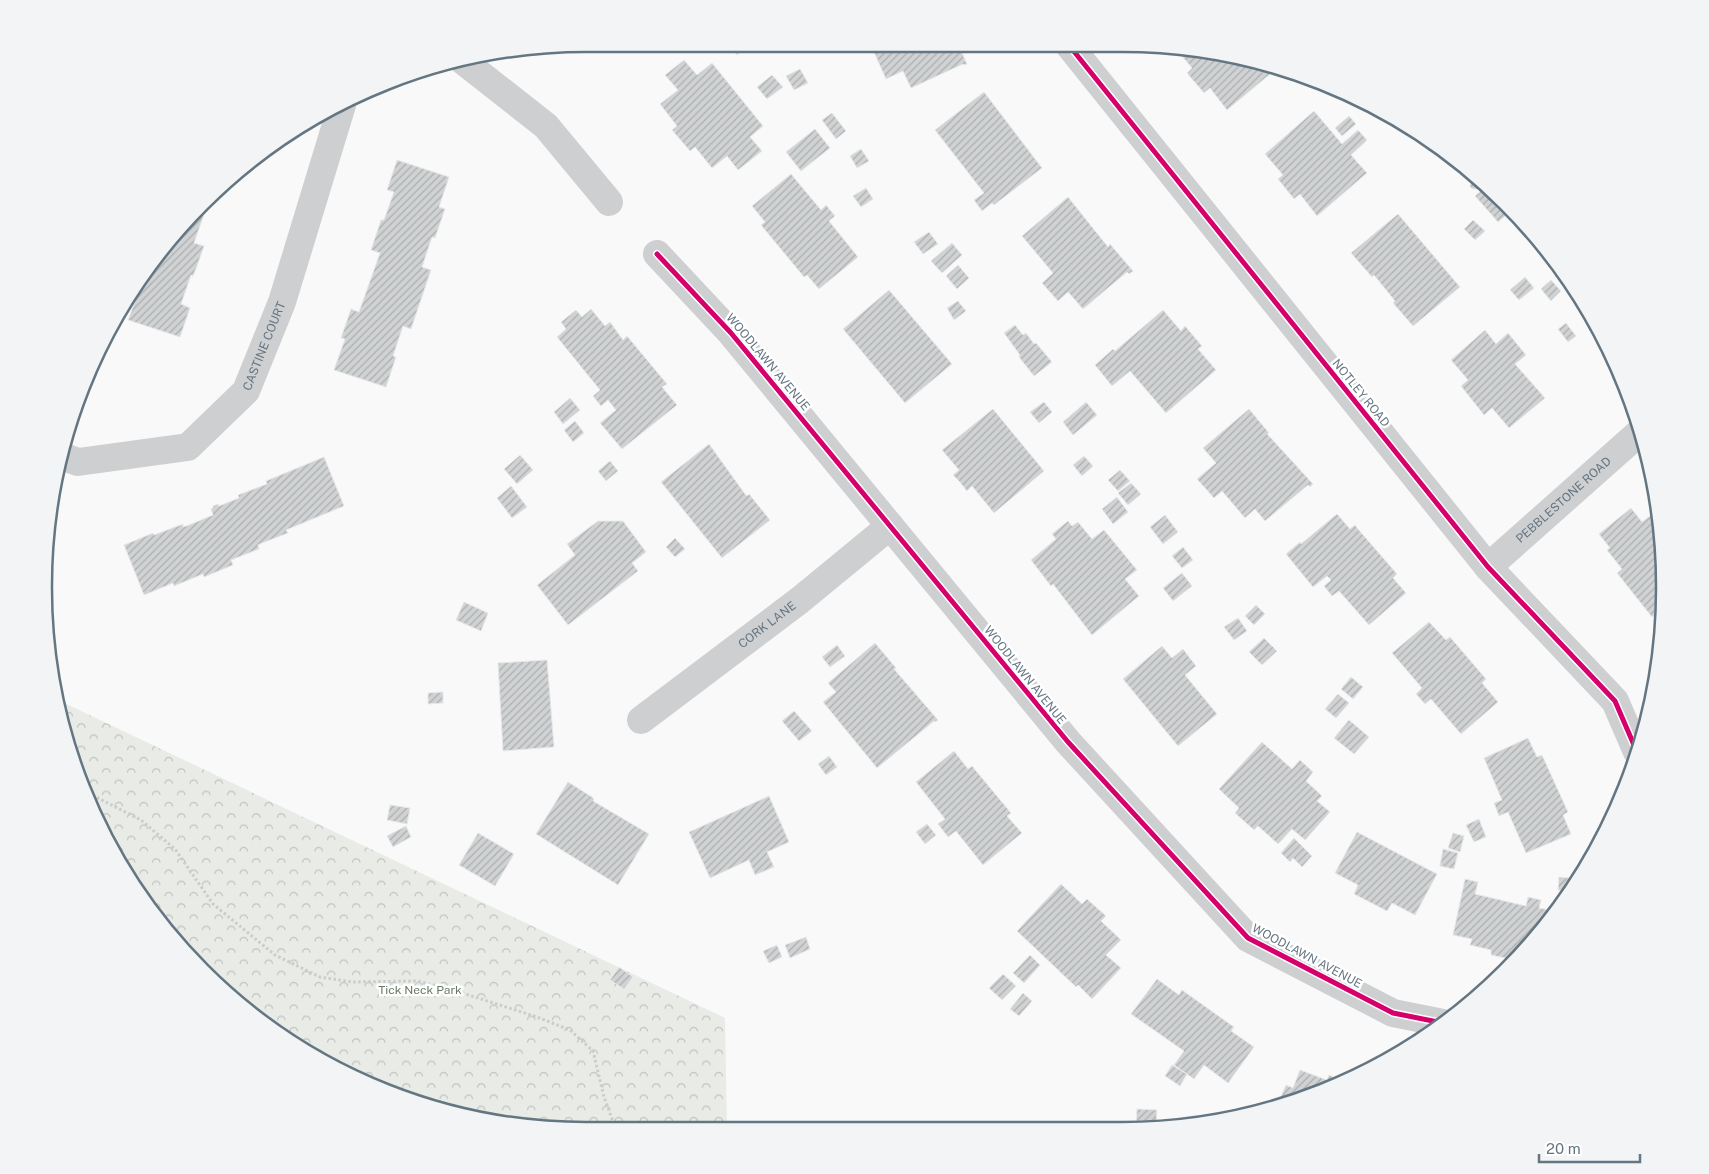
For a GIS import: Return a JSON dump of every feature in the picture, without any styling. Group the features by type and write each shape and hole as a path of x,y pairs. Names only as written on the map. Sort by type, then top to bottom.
{"street":[{"name":"NOTLEY ROAD","path":"1074,52 1488,567 1615,701 1633,742"},
{"path":"470,66 546,126 609,202"},
{"name":"CASTINE COURT","path":"69,459 78,462 188,447 246,391 282,302 339,114"},
{"name":"WOODLAWN AVENUE","path":"657,254 731,333 1068,742 1248,938 1394,1013 1433,1021"},
{"name":"PEBBLESTONE ROAD","path":"1488,567 1634,437"},
{"name":"CORK LANE","path":"641,720 800,600 890,526"}],"path":[{"path":"95,796 141,820 175,849 213,904 275,955 320,977 352,982 416,981 450,989 537,1016 570,1030 593,1050 604,1098 613,1122"}],"green space":[{"name":"Tick Neck Park","path":"66,704 725,1018 727,1122 587,1122 517,1117 449,1103 382,1081 320,1050 262,1011 209,965 185,939 143,884 124,854 108,823 93,792 81,759"}],"building":[{"path":"874,52 962,52 967,64 963,64 911,88 903,71 886,79"},
{"path":"1182,56 1226,63 1270,74 1227,110 1210,88 1204,93 1187,73 1192,68"},
{"path":"684,60 697,75 712,63 763,126 750,137 762,151 738,170 727,156 712,168 695,147 690,151 672,130 677,126 660,104 678,90 665,75"},
{"path":"800,69 808,83 794,90 786,76"},
{"path":"772,75 783,87 767,99 757,87"},
{"path":"984,92 1042,168 994,205 992,203 982,211 974,200 984,193 935,130"},
{"path":"1314,111 1342,144 1358,130 1367,140 1351,155 1367,173 1317,216 1300,194 1294,199 1278,179 1283,175 1265,154"},
{"path":"832,113 846,131 836,139 822,120"},
{"path":"1349,116 1356,124 1342,136 1335,128"},
{"path":"815,129 830,148 801,171 786,152"},
{"path":"861,149 869,161 857,168 850,156"},
{"path":"397,160 449,177 439,207 445,209 435,238 432,237 422,267 431,270 411,329 403,326 393,356 396,357 386,387 334,370 345,339 341,338 351,309 359,312 380,253 371,250 381,220 384,220 394,192 387,190"},
{"path":"791,174 821,210 826,205 835,216 829,221 858,257 819,289 807,275 804,277 761,225 765,222 752,206"},
{"path":"1471,182 1478,189 1473,189 1470,187"},
{"path":"866,188 873,199 861,207 853,196"},
{"path":"1481,191 1506,215 1498,222 1475,196"},
{"path":"1068,197 1108,247 1110,244 1133,271 1129,274 1127,272 1083,309 1068,292 1058,301 1042,283 1053,273 1022,236"},
{"path":"204,214 194,243 204,246 181,304 190,308 180,337 128,320 134,304 163,262"},
{"path":"1398,214 1460,287 1413,326 1393,303 1395,301 1374,275 1372,277 1351,253"},
{"path":"1473,220 1485,231 1475,240 1464,229"},
{"path":"929,232 938,244 923,254 914,242"},
{"path":"952,243 962,255 942,273 931,261"},
{"path":"958,265 969,278 957,289 946,276"},
{"path":"1525,277 1534,288 1519,300 1510,290"},
{"path":"1551,280 1561,291 1551,301 1541,289"},
{"path":"889,290 952,364 905,403 843,329"},
{"path":"958,301 966,311 954,320 947,308"},
{"path":"591,309 605,326 610,322 623,340 627,336 667,384 662,387 677,405 622,449 600,423 616,410 608,400 601,406 593,396 600,390 557,337 566,329 561,322 576,310 582,317"},
{"path":"1163,310 1181,331 1185,326 1202,346 1198,349 1216,370 1166,413 1130,371 1112,386 1095,365 1113,349 1115,351"},
{"path":"1566,323 1576,336 1568,342 1558,329"},
{"path":"1015,325 1023,335 1026,333 1034,344 1036,343 1052,362 1034,376 1004,333"},
{"path":"1485,330 1496,344 1508,333 1526,355 1515,364 1545,398 1509,428 1492,408 1484,415 1461,386 1468,380 1451,360"},
{"path":"570,398 580,410 563,424 554,412"},
{"path":"1044,402 1052,412 1039,423 1030,412"},
{"path":"1086,402 1097,415 1073,435 1063,422"},
{"path":"993,409 1044,471 994,513 972,486 967,491 953,475 959,470 942,450"},
{"path":"1249,409 1269,433 1267,434 1313,484 1310,487 1308,485 1265,521 1255,509 1245,518 1222,491 1214,498 1197,479 1216,463 1203,448"},
{"path":"575,421 584,433 573,442 564,430"},
{"path":"709,444 745,494 747,496 749,494 770,520 722,558 661,482"},
{"path":"520,455 533,470 517,484 504,469"},
{"path":"1084,456 1093,466 1082,476 1073,465"},
{"path":"324,457 344,506 286,530 288,533 258,545 259,549 231,560 233,565 204,577 203,574 174,586 173,583 144,595 124,545 153,533 154,535 183,524 183,527 213,515 211,509 213,506 218,504 219,506 239,498 238,495 267,484 266,481"},
{"path":"610,461 618,471 606,481 598,471"},
{"path":"1120,470 1130,481 1118,491 1108,480"},
{"path":"1131,483 1141,494 1128,505 1118,493"},
{"path":"511,486 527,507 512,518 497,498"},
{"path":"1117,497 1128,512 1113,524 1102,509"},
{"path":"1631,508 1642,522 1652,515 1656,587 1655,615 1652,617 1617,573 1622,569 1607,550 1610,548 1599,534"},
{"path":"1337,514 1350,529 1355,525 1397,574 1393,578 1406,593 1369,625 1339,591 1332,596 1324,586 1331,580 1327,576 1313,587 1286,554"},
{"path":"1165,515 1178,532 1163,544 1150,527"},
{"path":"598,521 623,521 646,552 632,563 638,571 568,625 537,585 575,555 567,544"},
{"path":"1068,521 1072,526 1078,522 1092,539 1104,530 1137,570 1125,579 1139,596 1092,635 1053,584 1051,586 1031,560 1056,539 1052,534"},
{"path":"675,538 685,549 675,557 666,547"},
{"path":"1183,547 1193,560 1182,568 1172,556"},
{"path":"1182,573 1192,586 1173,601 1163,588"},
{"path":"464,602 488,613 481,631 456,620"},
{"path":"1256,605 1265,614 1254,625 1245,616"},
{"path":"1238,618 1247,631 1234,640 1224,627"},
{"path":"1429,622 1446,640 1450,637 1486,679 1482,683 1498,702 1461,734 1431,699 1425,704 1416,694 1422,688 1392,653"},
{"path":"1264,638 1277,651 1262,665 1249,652"},
{"path":"875,643 896,668 894,669 938,720 934,721 877,768 823,702 836,692 828,683"},
{"path":"837,645 845,656 830,667 822,657"},
{"path":"1162,646 1172,658 1183,649 1196,666 1185,675 1217,714 1178,746 1123,679"},
{"path":"547,660 554,747 503,751 498,663"},
{"path":"1351,677 1363,687 1353,699 1341,689"},
{"path":"443,692 443,703 428,704 428,693"},
{"path":"1338,694 1349,703 1336,718 1325,709"},
{"path":"794,711 812,731 799,741 782,721"},
{"path":"1349,720 1369,737 1354,754 1334,738"},
{"path":"1528,738 1537,757 1542,755 1568,812 1563,815 1571,834 1526,853 1508,812 1499,816 1494,803 1502,800 1484,758"},
{"path":"1262,742 1292,769 1300,760 1313,772 1306,781 1322,796 1317,801 1330,812 1305,840 1292,829 1278,844 1258,826 1254,830 1235,813 1239,808 1219,789"},
{"path":"954,751 968,769 972,766 1011,813 1007,816 1022,833 983,865 956,831 948,837 938,824 945,819 916,782"},
{"path":"829,756 837,767 826,775 818,764"},
{"path":"568,782 592,797 593,801 649,834 618,885 536,834"},
{"path":"769,796 789,842 767,852 774,867 755,875 749,860 710,878 689,832"},
{"path":"390,805 410,808 407,824 387,820"},
{"path":"1479,819 1486,837 1474,842 1466,825"},
{"path":"927,824 936,835 925,844 916,832"},
{"path":"406,826 411,837 393,847 387,836"},
{"path":"1357,832 1437,874 1415,915 1392,903 1387,911 1354,894 1358,885 1335,873"},
{"path":"478,833 514,854 495,886 459,865"},
{"path":"1453,833 1464,836 1460,852 1448,848"},
{"path":"1294,838 1312,856 1302,867 1293,858 1290,862 1281,853"},
{"path":"1443,849 1458,853 1454,869 1440,866"},
{"path":"1559,877 1570,878 1562,890 1558,890"},
{"path":"1465,879 1478,882 1475,894 1526,906 1528,897 1541,900 1539,908 1548,910 1506,958 1491,955 1491,950 1470,945 1472,939 1453,935"},
{"path":"1061,884 1082,904 1087,899 1106,916 1101,921 1121,940 1106,955 1121,968 1092,999 1078,985 1076,987 1017,931"},
{"path":"806,937 810,949 790,958 785,945"},
{"path":"777,945 782,957 769,963 763,951"},
{"path":"1030,955 1040,965 1024,983 1013,973"},
{"path":"619,967 633,977 624,989 610,980"},
{"path":"1003,974 1016,986 1002,1000 989,988"},
{"path":"1157,979 1179,995 1182,990 1234,1027 1231,1031 1254,1047 1228,1083 1204,1065 1194,1079 1174,1065 1184,1051 1131,1014"},
{"path":"1023,993 1032,1001 1019,1016 1010,1009"},
{"path":"1172,1065 1187,1074 1180,1086 1165,1076"},
{"path":"1300,1070 1327,1080 1329,1075 1335,1077 1281,1097 1286,1085 1293,1088"},
{"path":"1137,1109 1157,1110 1156,1120 1136,1121"}],"cycle path":[{"path":"1074,52 1488,567 1615,701 1633,742"},
{"path":"657,254 731,333 1068,742 1248,938 1393,1013 1433,1021"}]}
